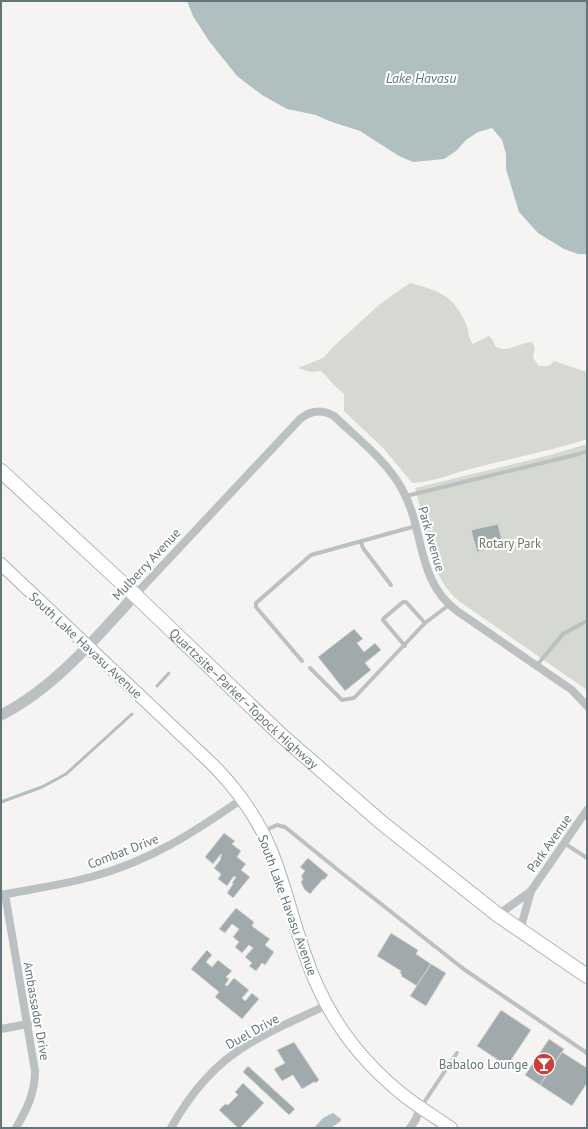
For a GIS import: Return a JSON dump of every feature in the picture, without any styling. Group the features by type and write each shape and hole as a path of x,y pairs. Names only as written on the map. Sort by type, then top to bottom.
{"highway":[{"name":"Quartzsite–Parker–Topock Highway","path":"1,471 135,595 281,735 382,823 498,915 520,930"},
{"path":"520,930 587,976"}],"main road":[{"name":"South Lake Havasu Avenue","path":"1,564 212,764 242,799 262,832 278,871 308,962 327,1006 344,1032 368,1063 385,1080 420,1107 451,1128"}],"street":[{"name":"Park Avenue","path":"300,419 315,411 326,412 334,416 384,463 398,481 406,496 416,526 430,579 440,595 449,605 572,690 587,706"},
{"name":"Mulberry Avenue","path":"1,715 16,707 35,693 88,646 300,419"},
{"name":"Combat Drive","path":"3,894 91,877 146,857 198,830 242,799"},
{"name":"Park Avenue","path":"498,915 530,891 587,810"},
{"name":"Park Avenue","path":"520,930 530,891"},
{"name":"Ambassador Drive","path":"3,894 35,1064 35,1083 30,1102 16,1128"},
{"name":"Duel Drive","path":"170,1128 194,1092 221,1063 260,1037 327,1006"},
{"path":"1,1029 28,1024"},
{"path":"410,1128 416,1119 420,1107"}],"lane":[{"path":"406,496 587,451"},
{"path":"302,661 256,607 256,603 311,555 416,526"},
{"path":"361,542 363,548 391,585"},
{"path":"405,646 383,620 384,618 403,602 406,602 425,623"},
{"path":"310,668 342,700 354,698 405,646 425,623 449,605"},
{"path":"537,665 563,634 586,622"},
{"path":"262,832 277,825 285,826 343,874 465,970 587,1053"},
{"path":"564,842 587,858"},
{"path":"420,1107 457,1053"}],"green space":[{"path":"410,283 430,289 450,300 461,314 473,344 489,336 496,347 500,349 532,342 535,348 533,358 539,366 549,366 554,361 587,372 587,439 436,479 412,483 385,450 344,411 344,394 321,371 311,372 298,368 323,358 380,304"},
{"name":"Rotary Park","path":"587,444 587,690 463,604 447,589 435,563 415,488 550,455"}],"water":[{"name":"Lake Havasu","path":"187,1 587,1 587,254 578,254 564,249 538,233 519,212 506,169 506,154 502,140 492,128 478,132 444,159 413,162 399,156 360,131 316,115 287,109 262,95 237,76 209,41 193,16"},
{"path":"333,1113 341,1119 341,1121 331,1128 314,1128 323,1118"}],"building":[{"path":"498,524 503,545 477,552 471,530"},
{"path":"354,629 363,639 357,643 364,652 375,643 381,650 365,663 371,670 345,691 318,657"},
{"path":"224,833 235,841 232,844 241,851 237,857 246,864 241,870 250,877 233,898 227,893 236,877 234,876 227,886 218,879 221,874 214,868 221,859 220,858 222,855 221,854 213,864 205,857"},
{"path":"308,858 328,875 310,894 304,889 301,882 303,879 301,876 305,871 300,867"},
{"path":"236,908 254,922 252,926 270,939 265,945 274,952 265,965 262,963 256,971 249,966 252,963 245,957 253,948 249,945 242,953 235,947 239,942 233,937 239,929 232,924 225,933 219,929"},
{"path":"391,933 418,950 416,954 431,964 417,986 401,976 401,971 377,956"},
{"path":"207,950 212,955 206,962 212,967 218,960 232,971 226,977 229,979 225,985 227,986 234,978 249,990 242,998 245,1001 252,993 259,999 242,1019 215,997 219,992 191,969"},
{"path":"431,964 446,973 426,1006 410,996"},
{"path":"501,1010 531,1030 507,1066 477,1046"},
{"name":"Babaloo Lounge","path":"549,1039 564,1049 540,1085 525,1075"},
{"path":"294,1042 319,1080 316,1083 314,1082 302,1089 293,1075 282,1081 274,1069 285,1063 277,1050"},
{"path":"562,1052 587,1068 587,1083 572,1106 540,1085"},
{"path":"248,1066 295,1109 289,1115 243,1072"},
{"path":"243,1083 264,1103 240,1128 238,1128 219,1110 225,1104 228,1105 238,1095 235,1092"}],"waterway":[{"path":"157,686 169,673"},
{"path":"1,802 42,787 66,774 132,714"}],"place":[{"name":"Babaloo Lounge","path":"544,1064"}]}
